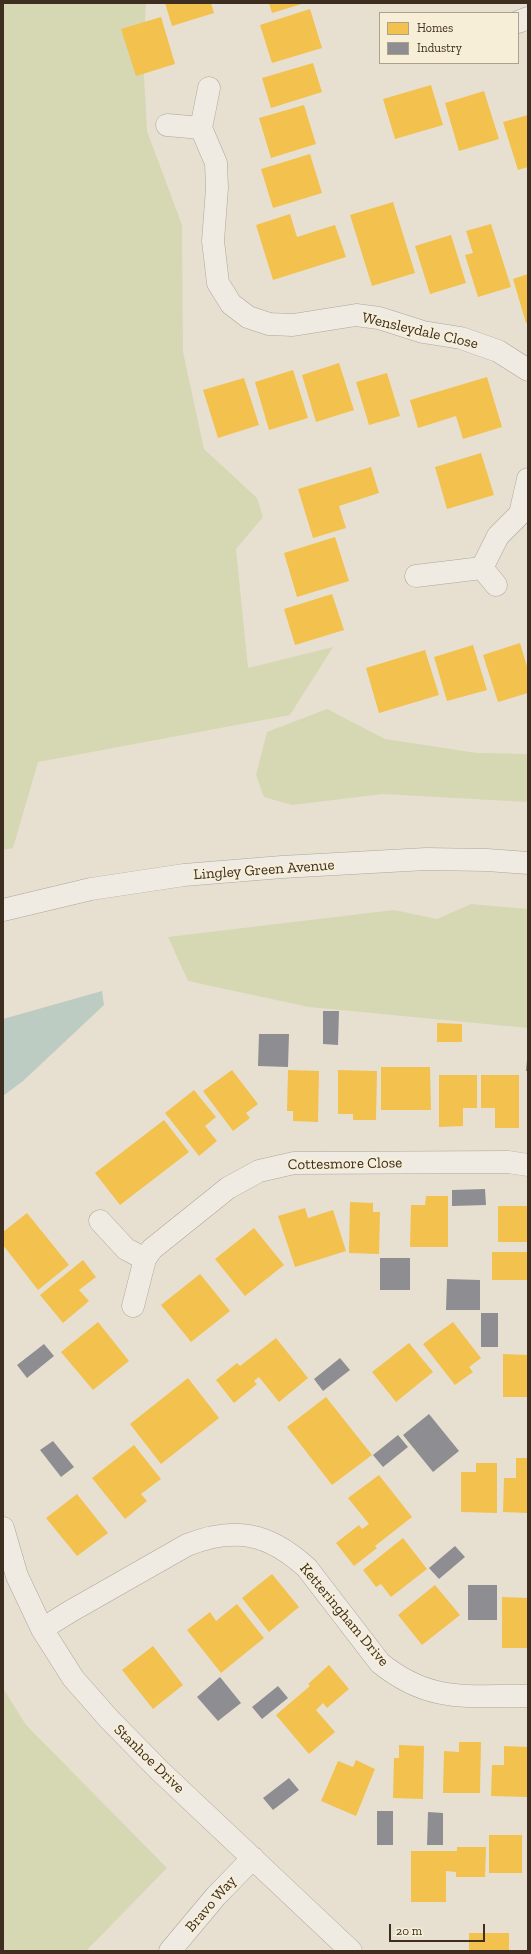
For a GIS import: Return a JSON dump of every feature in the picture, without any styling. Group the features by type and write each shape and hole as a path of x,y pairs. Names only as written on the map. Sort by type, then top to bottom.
{"street":[{"path":"167,125 201,128 209,88"},
{"name":"Wensleydale Close","path":"201,128 216,163 217,188 214,241 218,283 231,304 248,317 269,324 293,325 356,315 380,318 423,332 468,341 498,351 528,370"},
{"path":"482,568 498,536 520,514 528,480"},
{"path":"416,576 482,568"},
{"path":"482,568 496,586"},
{"name":"Lingley Green Avenue","path":"3,910 91,889 192,875 282,867 426,859 487,860 528,863"},
{"name":"Cottesmore Close","path":"133,1306 145,1259 162,1239 228,1188 254,1174 276,1166 294,1163 508,1162 528,1165"},
{"path":"100,1222 126,1249 145,1259"},
{"name":"Stanhoe Drive","path":"3,1528 17,1576 42,1630 73,1678 108,1719 351,1951"},
{"name":"Ketteringham Drive","path":"42,1630 71,1610 187,1545 204,1538 222,1534 242,1535 262,1538 294,1556 307,1568 380,1663 395,1675 413,1685 439,1693 452,1695 528,1696"},
{"name":"Bravo Way","path":"170,1951 216,1896 253,1858"}],"green space":[{"path":"3,3 146,3 143,56 147,131 182,225 183,352 204,449 257,498 263,517 236,549 248,668 333,647 290,715 38,762 13,848 3,850"},
{"path":"327,709 385,739 477,753 528,754 528,802 383,794 292,805 264,797 256,775 267,732"},
{"path":"471,904 528,909 528,1028 309,1007 188,981 168,937 394,910 437,919"},
{"path":"3,1688 26,1725 167,1868 86,1951 3,1951"}],"shaded area":[{"path":"102,991 104,1005 23,1081 3,1096 3,1019"}],"building: Homes":[{"path":"165,3 211,3 214,13 172,26"},
{"path":"269,3 305,3 272,13"},
{"path":"310,9 322,48 272,63 260,25"},
{"path":"161,17 175,64 136,76 121,29"},
{"path":"313,63 322,92 271,108 262,78"},
{"path":"431,85 443,125 395,139 383,99"},
{"path":"484,91 499,139 459,151 445,103"},
{"path":"304,105 316,144 271,158 259,118"},
{"path":"528,115 528,167 518,170 503,122"},
{"path":"310,154 322,193 273,208 261,169"},
{"path":"393,202 415,273 372,286 350,215"},
{"path":"290,214 297,237 335,225 346,257 273,280 256,225"},
{"path":"491,224 511,287 478,297 465,255 473,253 466,231"},
{"path":"451,235 466,283 430,294 415,246"},
{"path":"528,274 528,323 526,323 513,279"},
{"path":"339,363 354,410 316,422 302,375"},
{"path":"293,370 308,418 269,430 255,382"},
{"path":"387,373 400,416 369,425 356,382"},
{"path":"487,377 502,427 463,439 456,416 418,428 410,400"},
{"path":"244,378 259,425 218,438 203,390"},
{"path":"481,453 494,495 447,509 435,467"},
{"path":"371,467 379,493 339,506 346,528 313,538 298,489"},
{"path":"335,537 349,581 297,597 284,553"},
{"path":"332,594 344,630 295,645 284,609"},
{"path":"520,643 528,670 528,693 498,702 483,655"},
{"path":"473,645 487,690 447,701 434,657"},
{"path":"425,650 439,695 379,713 366,668"},
{"path":"437,1023 462,1024 462,1042 437,1042"},
{"path":"381,1067 430,1067 431,1110 381,1110"},
{"path":"232,1070 258,1104 246,1113 250,1118 233,1131 203,1091"},
{"path":"288,1070 319,1071 318,1122 293,1121 293,1111 287,1111"},
{"path":"338,1070 377,1071 376,1120 353,1120 353,1114 338,1114"},
{"path":"439,1075 477,1075 477,1108 463,1108 463,1126 439,1127"},
{"path":"481,1075 519,1075 519,1128 495,1128 495,1108 481,1108"},
{"path":"194,1090 216,1117 205,1126 217,1141 199,1156 165,1113"},
{"path":"164,1120 189,1152 120,1205 95,1173"},
{"path":"426,1196 448,1196 448,1247 410,1247 411,1205 425,1205"},
{"path":"350,1202 373,1203 373,1212 380,1212 379,1254 349,1253"},
{"path":"498,1206 528,1206 528,1242 498,1242"},
{"path":"305,1208 308,1218 333,1210 346,1251 295,1267 278,1216"},
{"path":"27,1213 69,1265 38,1290 3,1245 3,1232"},
{"path":"254,1228 284,1265 245,1296 215,1259"},
{"path":"492,1252 528,1252 528,1280 492,1280"},
{"path":"83,1260 96,1277 79,1290 89,1301 63,1323 40,1295"},
{"path":"200,1274 230,1311 191,1342 161,1305"},
{"path":"98,1322 129,1361 93,1390 61,1352"},
{"path":"453,1322 481,1358 469,1367 473,1372 455,1385 423,1344"},
{"path":"276,1338 308,1378 279,1402 259,1377 254,1381 257,1384 234,1403 216,1380 237,1363 240,1366"},
{"path":"409,1343 433,1372 396,1402 372,1372"},
{"path":"503,1354 528,1355 528,1397 503,1397"},
{"path":"188,1378 219,1418 161,1464 130,1424"},
{"path":"326,1397 372,1455 332,1485 287,1427"},
{"path":"134,1445 161,1479 141,1494 147,1501 125,1519 92,1478"},
{"path":"516,1458 528,1458 528,1513 503,1512 504,1478 516,1478"},
{"path":"476,1463 497,1463 497,1513 461,1512 461,1472 476,1472"},
{"path":"379,1475 412,1517 375,1546 377,1548 354,1566 336,1543 359,1525 362,1529 369,1524 348,1498"},
{"path":"77,1494 108,1533 77,1556 46,1518"},
{"path":"403,1538 427,1569 391,1597 381,1584 376,1587 363,1570"},
{"path":"272,1574 299,1607 269,1632 242,1598"},
{"path":"435,1585 460,1615 422,1645 398,1615"},
{"path":"502,1597 528,1598 528,1648 502,1648"},
{"path":"237,1604 264,1638 221,1673 187,1630 210,1612 216,1621"},
{"path":"153,1646 183,1685 153,1709 122,1670"},
{"path":"329,1665 349,1689 327,1708 323,1703 316,1710 335,1732 309,1754 276,1715 310,1686 308,1684"},
{"path":"459,1742 481,1742 480,1793 443,1793 444,1751 459,1752"},
{"path":"399,1745 424,1746 423,1799 393,1798 394,1758 399,1758"},
{"path":"504,1746 528,1747 527,1797 491,1796 492,1765 504,1765"},
{"path":"356,1760 375,1769 356,1816 321,1801 338,1761 353,1767"},
{"path":"489,1835 522,1835 522,1873 489,1873"},
{"path":"457,1847 486,1847 485,1877 456,1877 456,1872 446,1871 446,1902 411,1902 411,1851 457,1851"},
{"path":"469,1933 509,1933 509,1951 469,1951"}],"building: Industry":[{"path":"323,1011 339,1011 338,1045 323,1044"},
{"path":"259,1034 289,1034 288,1067 258,1066"},
{"path":"527,1060 528,1071 526,1071"},
{"path":"485,1189 486,1205 452,1206 452,1190"},
{"path":"380,1258 410,1258 410,1290 380,1290"},
{"path":"447,1279 480,1280 480,1310 446,1310"},
{"path":"481,1313 498,1313 498,1347 481,1347"},
{"path":"44,1344 54,1356 27,1378 17,1365"},
{"path":"340,1358 350,1370 323,1391 314,1379"},
{"path":"429,1414 459,1451 433,1472 403,1435"},
{"path":"398,1435 408,1447 383,1467 373,1455"},
{"path":"53,1441 74,1467 61,1477 40,1450"},
{"path":"455,1546 465,1557 439,1579 429,1568"},
{"path":"468,1585 497,1585 497,1620 468,1620"},
{"path":"220,1677 241,1703 218,1721 197,1697"},
{"path":"278,1686 288,1698 262,1719 252,1707"},
{"path":"289,1778 299,1790 273,1810 263,1798"},
{"path":"377,1811 393,1811 393,1845 377,1845"},
{"path":"428,1812 443,1813 443,1845 427,1845"}]}
